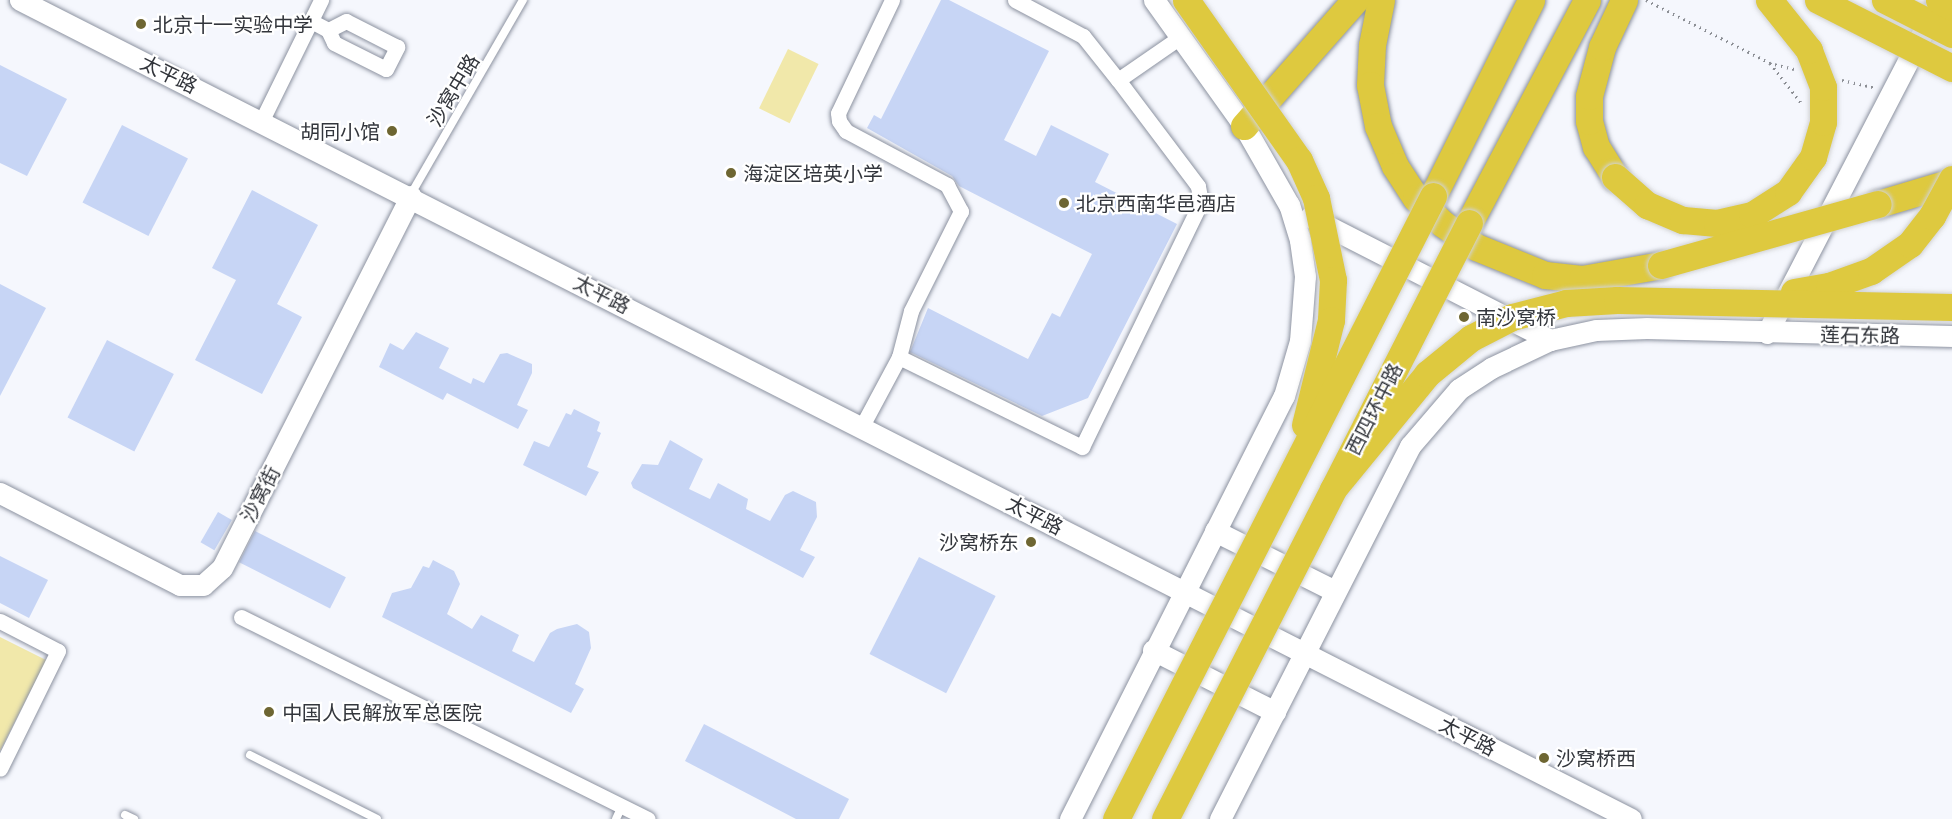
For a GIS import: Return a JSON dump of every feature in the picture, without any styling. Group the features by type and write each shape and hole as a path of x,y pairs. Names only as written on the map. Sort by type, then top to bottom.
{"highway":[{"path":"1244,126 1355,0"},
{"path":"1381,0 1372,45 1370,85 1378,126 1400,174 1416,198 1443,225 1476,247 1545,275 1582,279 1661,265 1952,181"},
{"path":"1116,819 1531,0"},
{"name":"西四环中路","path":"1165,819 1469,223 1587,0"},
{"path":"1622,4 1593,71 1589,96 1589,122 1596,147 1615,177 1647,205 1683,220 1717,223 1752,215 1788,192 1813,157 1823,122 1823,87 1809,50 1769,0"},
{"path":"1818,0 1952,68"},
{"path":"1885,0 1952,34"},
{"path":"1924,0 1940,19 1952,45"},
{"path":"1939,0 1952,7"},
{"path":"1186,1 1299,160 1316,198 1326,237 1333,280 1331,320 1294,471"},
{"path":"1731,302 1829,286 1871,271 1910,244 1932,216 1952,181"},
{"path":"1334,489 1427,374 1471,338 1512,317 1566,303 1731,302 1952,307"}],"street":[{"name":"太平路","path":"20,0 262,120 1631,819"},
{"path":"262,120 321,0"},
{"path":"862,426 899,357 911,311 961,211 947,185 846,132 839,121 838,113 892,0"},
{"path":"899,357 1082,447 1201,202 1198,186 1083,36 1015,0"},
{"path":"1070,819 1183,590 1284,396 1300,341 1305,276 1300,240 1288,205 1244,126 1154,0"},
{"path":"1220,819 1410,446 1459,389 1491,368 1550,340 1596,330 1647,328 1767,333 1939,0"},
{"path":"311,21 328,30"},
{"path":"1118,80 1180,37"},
{"name":"沙窝街","path":"0,493 180,585 203,585 222,568 411,196"},
{"path":"1288,205 1550,340"},
{"name":"莲石东路","path":"1767,333 1952,336"},
{"path":"1215,531 1335,591"},
{"path":"241,617 619,813 648,819"},
{"path":"0,621 58,651 0,769"},
{"path":"1153,650 1275,712"}],"lane":[{"name":"沙窝中路","path":"411,196 523,0"},
{"path":"250,755 377,819"},
{"path":"125,815 134,819"}],"path":[{"path":"1646,0 1770,63"}],"shaded area":[{"path":"788,49 819,64 790,123 759,108"},
{"path":"0,637 46,660 0,751"}],"building":[{"name":"北京西南华邑酒店","path":"941,0 949,0 1049,51 1004,140 1036,156 1051,125 1109,154 1095,182 1177,224 1088,398 1042,416 910,352 928,308 1028,359 1052,313 1060,317 1092,254 959,186 952,176 867,128 874,115 881,119"},
{"path":"0,65 67,99 27,176 0,163"},
{"path":"122,125 188,159 148,236 83,203"},
{"path":"252,190 318,225 277,304 302,317 262,394 195,360 236,280 212,268"},
{"path":"0,284 46,308 0,396"},
{"path":"416,332 449,348 439,368 471,384 473,378 484,383 500,354 507,353 532,364 532,373 517,405 528,410 518,429 447,393 443,400 379,367 390,343 403,350"},
{"path":"107,340 174,374 134,452 68,418"},
{"path":"574,409 600,422 597,431 601,433 587,467 599,472 586,496 523,465 534,441 549,447 566,413 571,415"},
{"path":"670,440 703,459 689,489 710,499 718,483 748,499 746,509 770,521 785,495 793,491 816,502 817,517 800,550 815,557 803,578 633,488 631,483 642,464 658,465"},
{"path":"218,512 232,520 214,550 200,542"},
{"path":"255,531 346,577 330,608 239,562"},
{"path":"0,556 48,580 29,618 0,603"},
{"path":"919,557 996,596 946,693 870,654"},
{"path":"433,560 454,571 460,584 447,614 472,629 481,615 519,635 512,651 534,662 550,633 557,629 577,624 589,632 591,648 575,684 584,689 571,713 382,617 392,593 411,588 423,566 429,568"},
{"path":"704,724 849,799 839,819 796,819 685,761"}],"place":[{"name":"北京十一实验中学","path":"141,24"},
{"name":"胡同小馆","path":"392,131"},
{"name":"海淀区培英小学","path":"731,173"},
{"name":"北京西南华邑酒店","path":"1064,203"},
{"name":"南沙窝桥","path":"1464,317"},
{"name":"沙窝桥东","path":"1031,542"},
{"name":"中国人民解放军总医院","path":"269,712"},
{"name":"沙窝桥西","path":"1544,758"}]}
